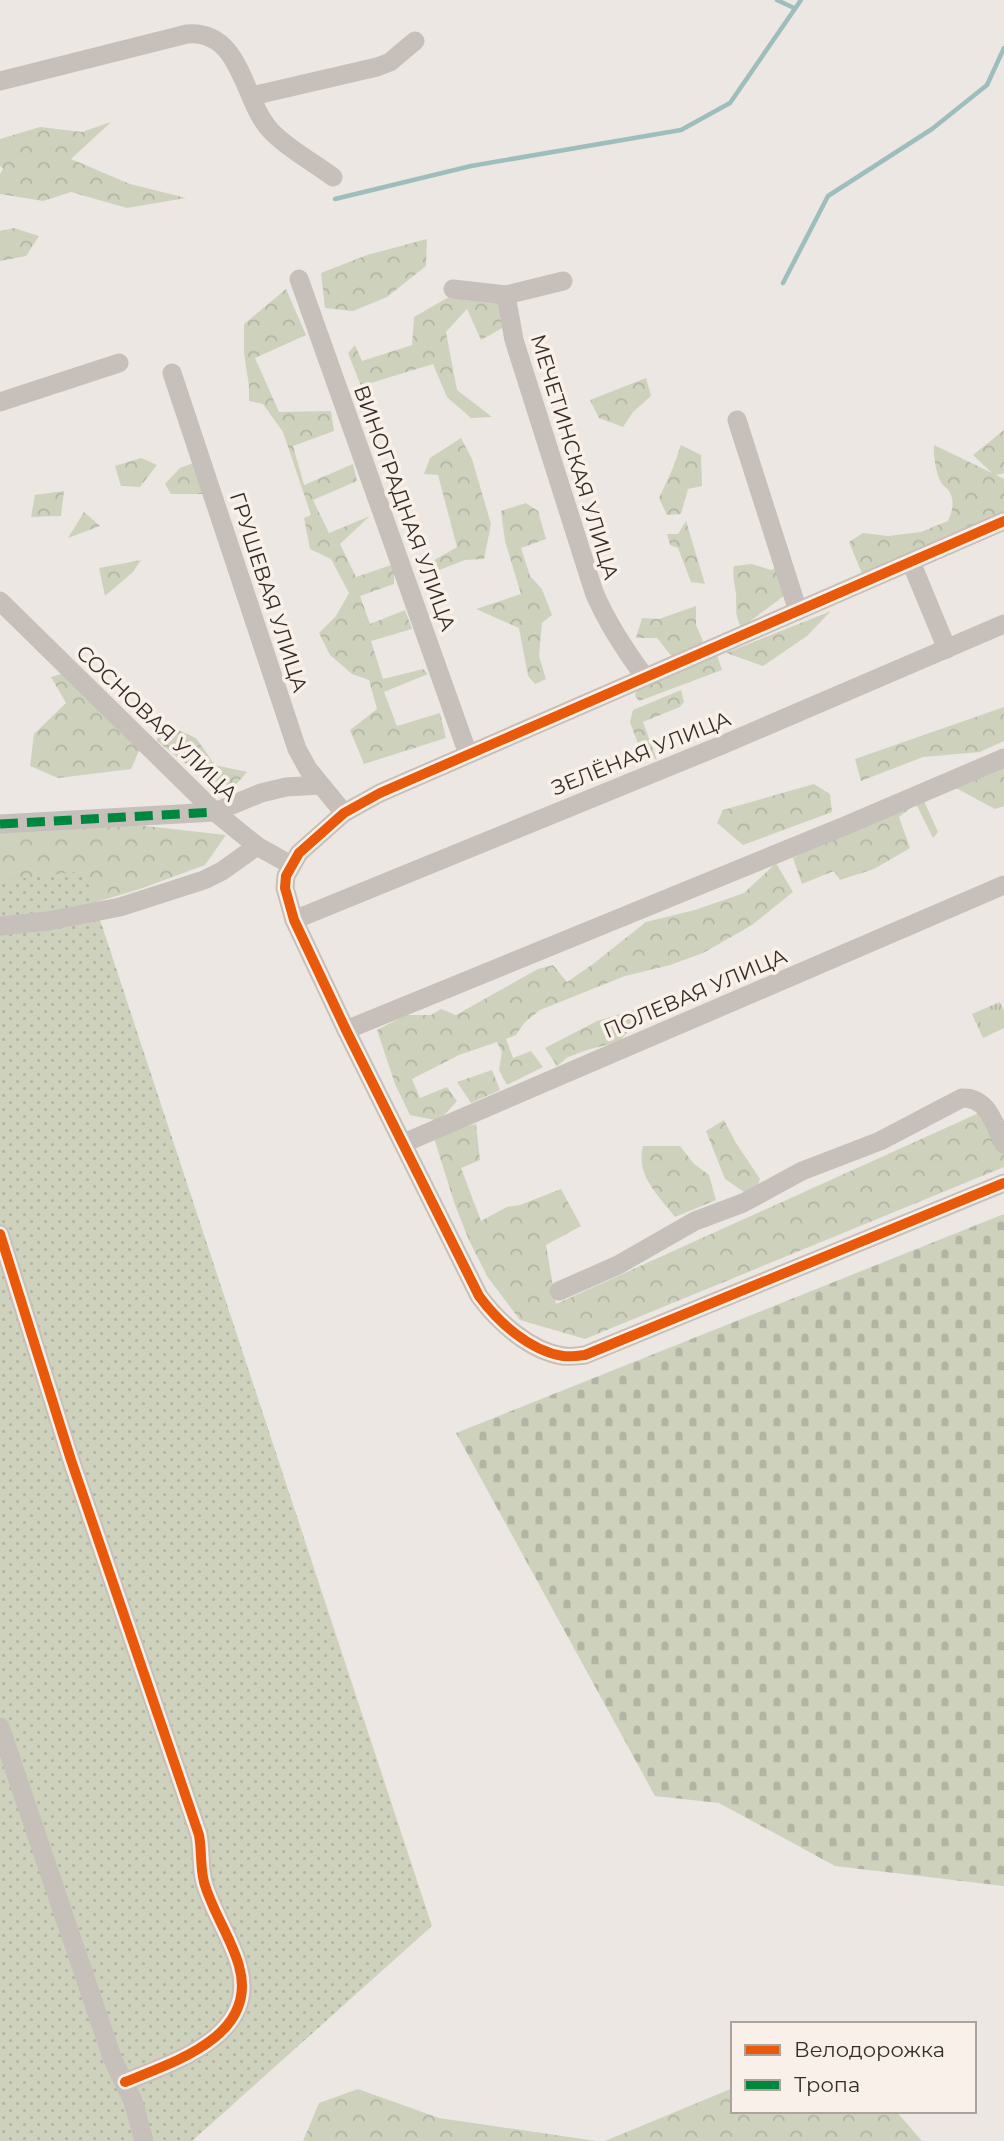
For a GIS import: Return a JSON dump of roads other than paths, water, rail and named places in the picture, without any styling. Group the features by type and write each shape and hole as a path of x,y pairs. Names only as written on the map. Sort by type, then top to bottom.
{"street":[{"path":"0,81 198,33 210,37 229,54 269,129 333,177"},
{"path":"251,96 377,67 390,62 415,41"},
{"name":"ВИНОГРАДНАЯ УЛИЦА","path":"299,279 468,754"},
{"path":"453,289 506,295 563,281"},
{"name":"МЕЧЕТИНСКАЯ УЛИЦА","path":"506,295 514,340 594,592 605,618 645,677"},
{"path":"1,400 119,363"},
{"name":"ГРУШЕВАЯ УЛИЦА","path":"172,373 297,749 320,785 344,813"},
{"path":"737,420 798,611"},
{"path":"1004,521 380,793 344,813 299,853 290,865 285,888 294,920 346,1030 479,1296 504,1326 520,1338 546,1351 563,1356 585,1355 605,1348 1004,1183"},
{"path":"911,562 947,649"},
{"name":"СОСНОВАЯ УЛИЦА","path":"0,601 215,812 257,846 290,865"},
{"name":"ЗЕЛЁНАЯ УЛИЦА","path":"294,920 722,745 1004,624"},
{"path":"346,1030 1004,758"},
{"path":"0,824 215,812 261,793 286,787 320,785"},
{"path":"0,926 48,921 120,907 204,880 222,871 257,846"},
{"name":"ПОЛЕВАЯ УЛИЦА","path":"404,1143 1004,885"},
{"path":"559,1291 618,1265 695,1221 743,1203 802,1171 880,1140 962,1098 978,1100 985,1107 1004,1144"},
{"path":"1,1238 67,1447 199,1835 205,1885 239,1966 243,1988 236,2015 215,2038 181,2060 125,2082"},
{"path":"0,1727 113,2060 133,2101 144,2141"}],"waterway":[{"path":"777,0 794,8"},
{"path":"335,199 471,166 681,130 730,103 801,0"},
{"path":"783,283 828,196 932,129 987,85 1004,48"}]}
